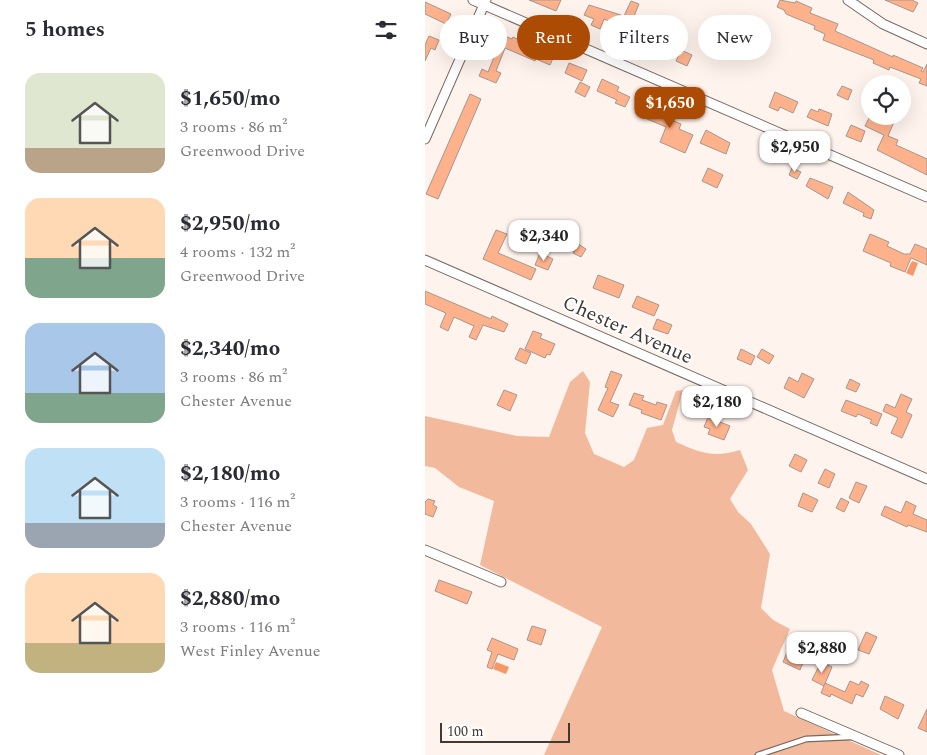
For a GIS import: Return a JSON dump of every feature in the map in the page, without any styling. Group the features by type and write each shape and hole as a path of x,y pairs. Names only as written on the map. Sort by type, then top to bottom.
{"street":[{"path":"473,0 485,2 927,197"},
{"path":"848,0 883,24 927,44"},
{"path":"425,139 485,2"},
{"name":"Chester Avenue","path":"425,260 927,479"},
{"path":"425,550 501,582"},
{"path":"801,713 899,755"}],"lane":[{"path":"758,755 806,739 857,736"}],"shaded area":[{"path":"912,261 918,263 913,276 906,273"},
{"path":"583,371 590,382 585,433 594,454 624,467 634,460 647,428 663,425 676,391 683,390 672,430 676,442 693,449 714,454 740,450 748,470 730,499 738,512 751,524 770,554 761,608 773,620 790,629 772,670 784,711 881,755 544,755 602,627 480,565 494,501 459,487 435,468 425,466 425,416 517,436 549,437 570,382"},
{"path":"496,662 509,667 506,674 493,669"}],"building":[{"path":"529,0 561,0 556,11"},
{"path":"780,0 795,3 796,1 812,8 810,13 838,24 835,31 923,68 921,71 923,72 927,64 927,86 919,83 921,79 890,67 889,70 873,63 874,60 823,40 825,34 814,29 815,26 786,14 784,10 777,7"},
{"path":"885,0 912,0 918,3 913,12"},
{"path":"631,1 639,4 634,15 624,15"},
{"path":"425,2 451,14 440,15 440,21 425,14"},
{"path":"589,5 621,15 600,15 600,29 591,25 594,19 590,17 590,15 584,15"},
{"path":"429,36 439,40 435,50 431,48 425,61 425,45"},
{"path":"507,37 517,39 517,53 507,49"},
{"path":"688,53 692,55 687,66 676,61 688,60"},
{"path":"493,60 500,60 496,71 501,73 496,83 479,76 482,69 488,72"},
{"path":"538,60 552,60 550,65"},
{"path":"569,63 587,70 582,81 565,73"},
{"path":"602,79 619,87 617,91 630,97 625,107 615,103 617,100 597,91"},
{"path":"580,82 590,87 585,97 575,92"},
{"path":"842,86 852,90 848,100 837,95"},
{"path":"775,92 798,102 793,113 780,107 778,111 769,107"},
{"path":"470,94 481,99 438,199 426,194"},
{"path":"654,103 668,107 664,117 681,124 679,129 693,135 685,153 660,142 666,127 647,119"},
{"path":"811,109 818,112 819,109 832,114 828,126 807,117"},
{"path":"851,125 865,131 861,142 846,136"},
{"path":"893,125 888,136 898,140 896,145 927,159 927,175 877,150 884,135 865,126"},
{"path":"706,130 730,143 726,154 700,143"},
{"path":"708,168 723,175 717,188 702,181"},
{"path":"792,168 801,172 797,179 789,175"},
{"path":"810,178 833,187 828,199 806,186"},
{"path":"848,192 874,210 871,219 863,216 864,213 843,203"},
{"path":"496,230 507,234 498,253 536,269 531,280 483,259"},
{"path":"870,234 889,242 887,246 904,254 910,254 915,244 927,249 927,265 911,258 905,272 890,266 891,263 863,251"},
{"path":"578,244 586,249 581,257 573,253"},
{"path":"540,253 553,259 548,270 535,265"},
{"path":"598,275 624,285 619,298 593,288"},
{"path":"425,291 491,319 492,316 508,324 504,332 483,325 476,340 469,337 474,326 454,317 448,331 440,327 446,313 425,304"},
{"path":"637,296 659,305 654,316 632,307"},
{"path":"657,319 672,325 668,334 653,329"},
{"path":"533,331 542,334 540,338 555,344 550,355 547,354 545,358 525,349"},
{"path":"520,348 531,353 526,364 515,359"},
{"path":"741,349 755,356 751,365 737,359"},
{"path":"762,349 774,356 769,364 757,357"},
{"path":"611,371 622,375 610,402 619,405 613,417 598,410 608,388 605,387"},
{"path":"802,373 814,379 804,398 784,388 789,377 798,382"},
{"path":"850,379 860,384 856,392 846,388"},
{"path":"504,390 517,395 510,411 497,405"},
{"path":"634,393 644,396 642,400 656,405 657,402 667,405 661,420 641,413 642,410 629,405"},
{"path":"901,394 912,399 906,412 912,415 902,438 891,433 898,418 883,411 886,404 895,408"},
{"path":"846,400 882,414 877,426 870,423 872,420 858,414 856,417 841,411"},
{"path":"708,417 730,426 724,440 708,434 710,429 704,427"},
{"path":"795,454 807,460 801,472 789,466"},
{"path":"825,469 835,474 829,488 818,483"},
{"path":"856,482 867,486 859,503 849,498"},
{"path":"803,493 818,500 812,512 798,506"},
{"path":"841,498 849,502 844,512 836,508"},
{"path":"428,499 435,501 433,505 437,507 433,517 425,514 425,502"},
{"path":"906,501 916,506 913,514 927,520 927,532 908,525 907,527 881,515 885,506 901,513"},
{"path":"439,580 472,592 467,604 435,591"},
{"path":"532,626 546,630 541,645 527,640"},
{"path":"866,632 877,637 869,654 858,650"},
{"path":"492,638 518,649 514,660 498,654 492,669 487,667 492,652 487,650"},
{"path":"790,645 798,649 794,656 804,660 800,670 783,662"},
{"path":"821,662 832,667 824,686 812,680"},
{"path":"850,681 859,685 861,681 869,685 863,697 856,694 852,704 831,694 830,697 821,693 825,683 845,692"},
{"path":"885,696 904,705 898,719 880,709"},
{"path":"927,709 927,732 918,728"}]}
